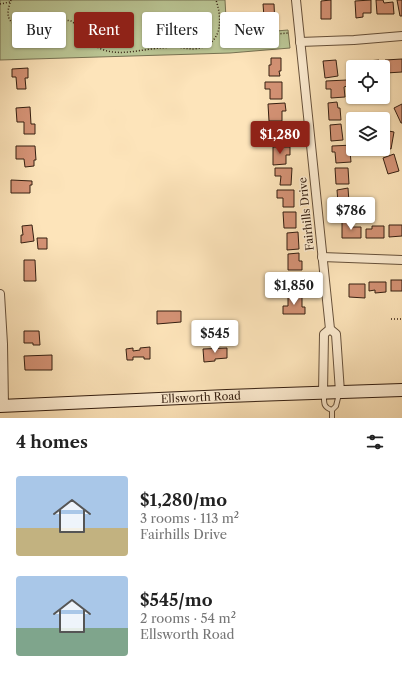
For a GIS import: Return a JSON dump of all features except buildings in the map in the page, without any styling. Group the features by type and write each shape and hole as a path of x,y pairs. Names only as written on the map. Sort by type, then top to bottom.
{"main road":[{"name":"Ellsworth Road","path":"2,406 402,390"}],"street":[{"name":"Fairhills Drive","path":"296,0 330,329 336,334 340,392"},
{"path":"300,42 402,36"},
{"path":"322,257 402,260"},
{"path":"0,294 3,344 2,406"},
{"name":"Fairhills Drive","path":"323,392 324,334 330,329"}],"lane":[{"path":"323,392 324,404 327,408 332,410"},
{"path":"332,418 332,410 336,406 340,392"}],"path":[{"path":"216,0 220,17"},
{"path":"11,1 8,9 9,20 17,26 30,26 53,21 70,21 88,43 95,47 114,53 136,52 173,47 193,49 202,47 210,43 220,27"},
{"path":"0,4 11,1"},
{"path":"279,34 288,33"},
{"path":"391,319 402,319"}],"green space":[{"path":"0,0 225,0 226,12 220,12 220,48 279,48 279,31 288,30 290,48 230,53 0,60"}]}
